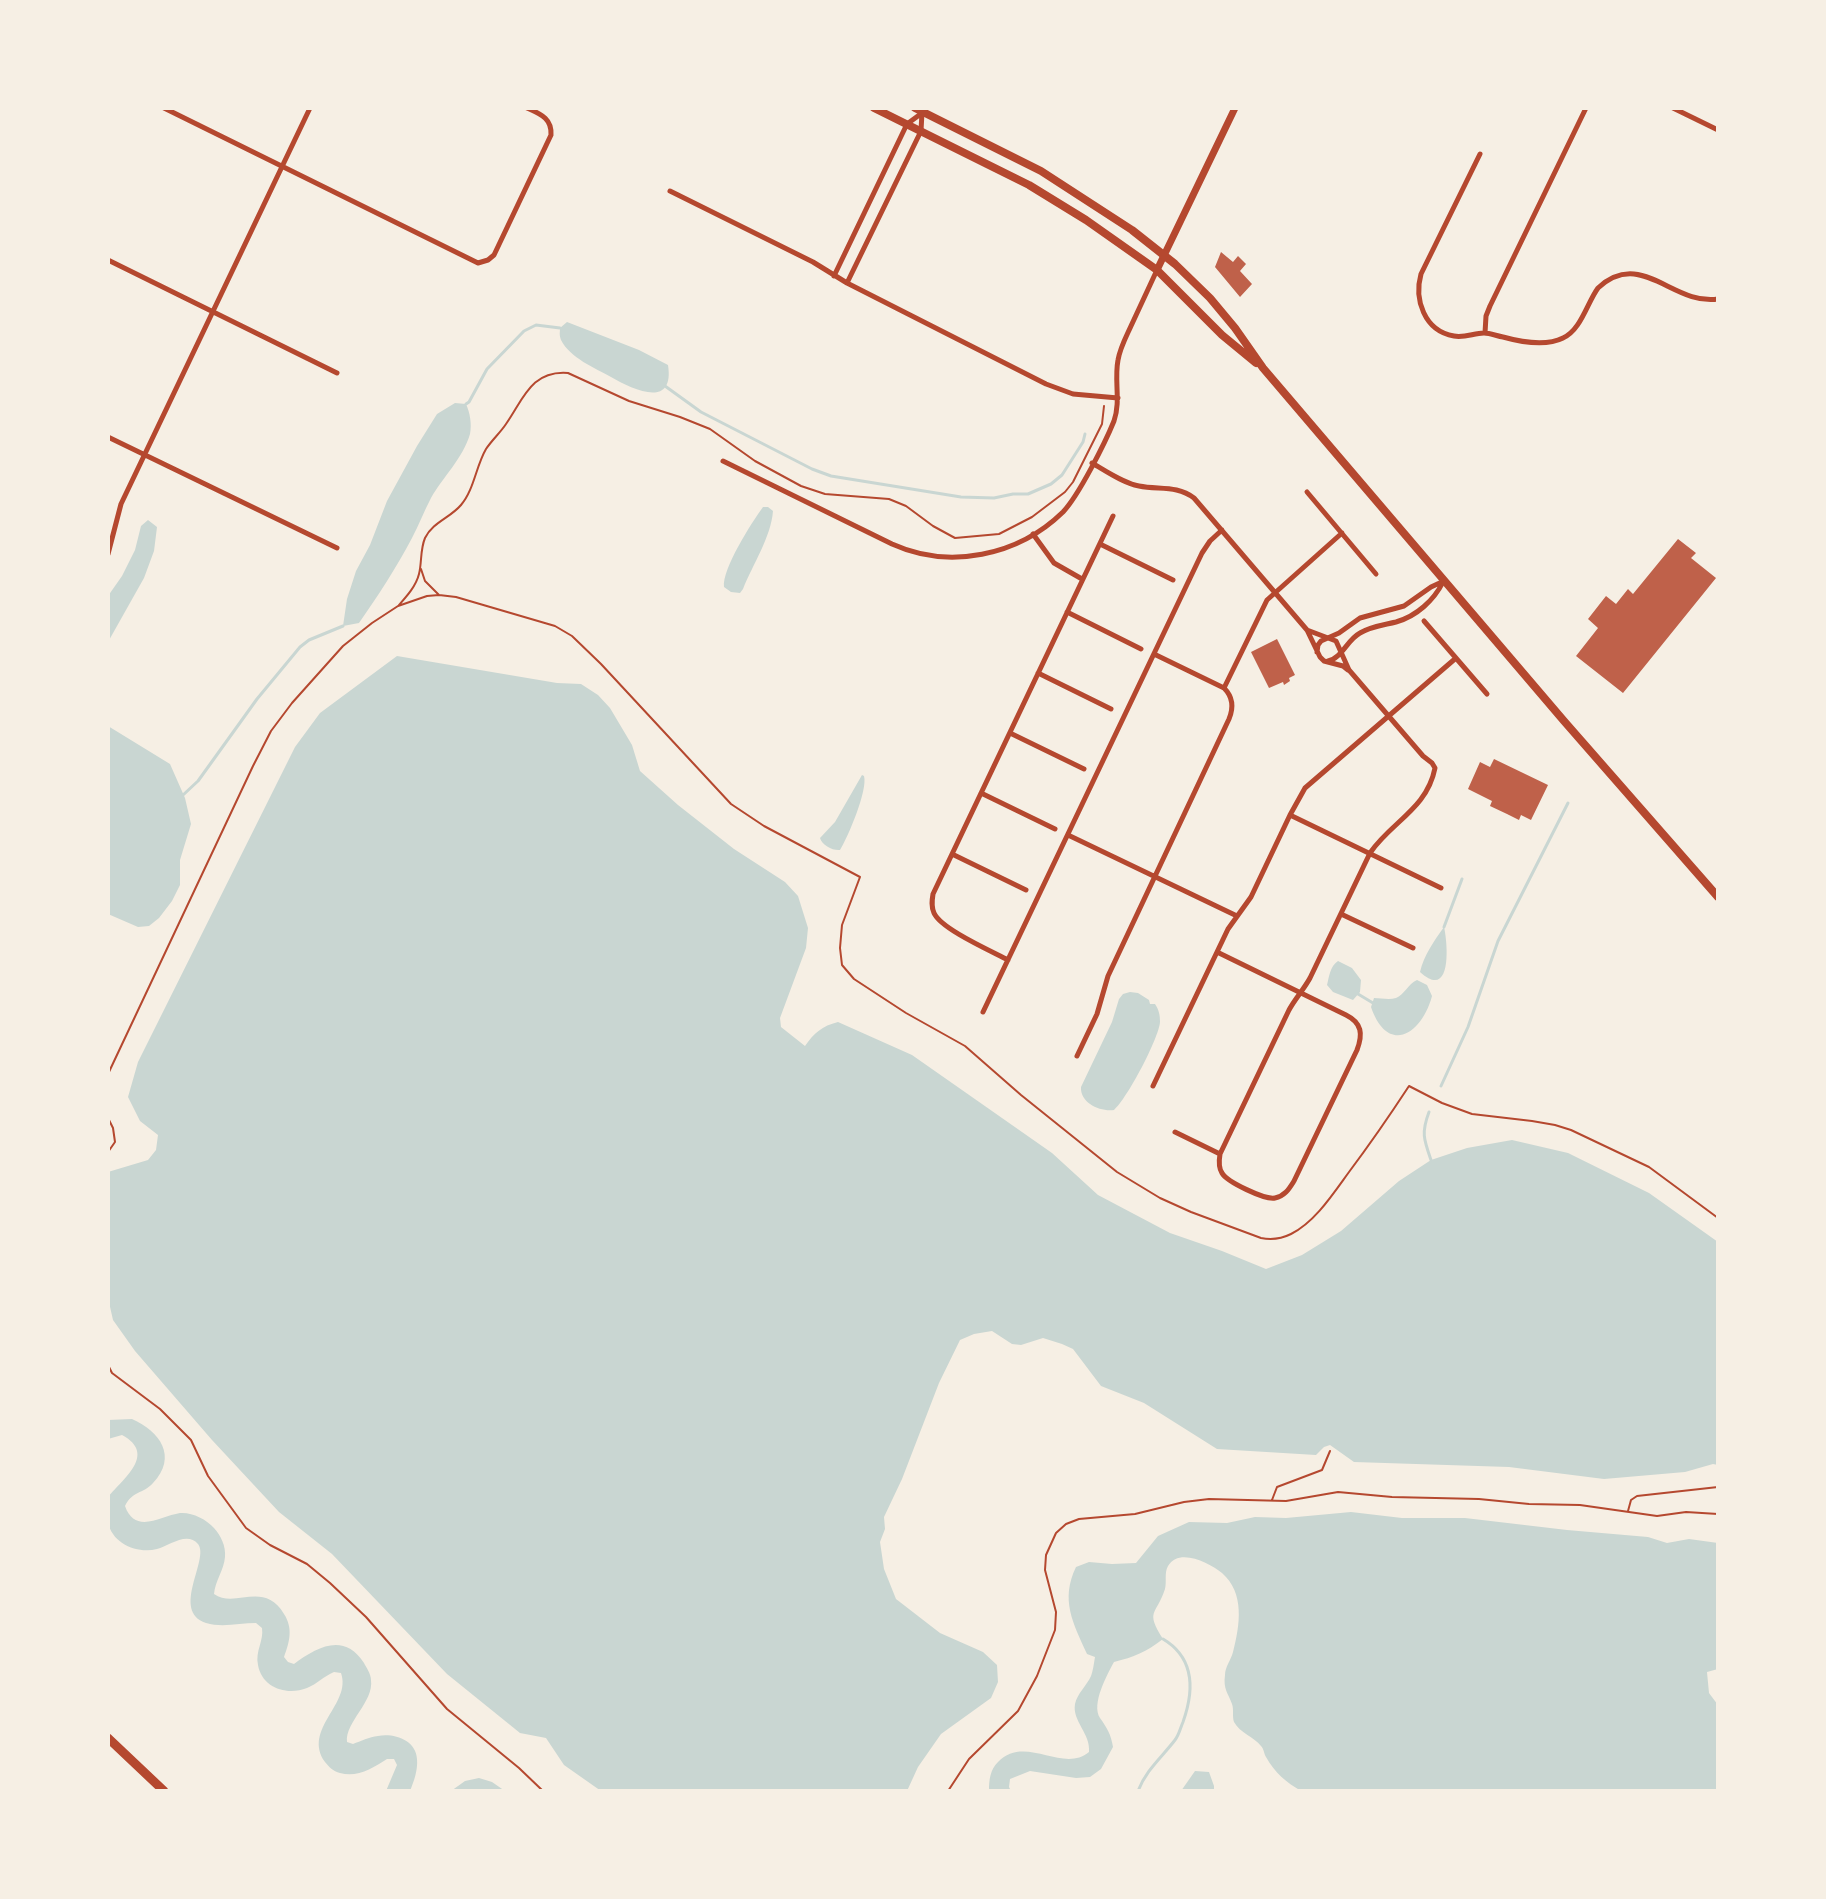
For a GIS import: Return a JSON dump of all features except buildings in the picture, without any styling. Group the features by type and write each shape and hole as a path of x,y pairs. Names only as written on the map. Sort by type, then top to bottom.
{"highway":[{"path":"108,1738 164,1791"}],"main road":[{"path":"874,108 1029,185 1118,242 1157,270 1222,335 1263,368"},
{"path":"918,110 1056,179 1164,254 1210,298 1263,368 1718,897"}],"street":[{"path":"164,108 478,263 486,262 494,255 549,140 549,122 527,108"},
{"path":"108,554 117,513 310,108"},
{"path":"723,461 913,553 942,558 989,553 1033,534 1068,506 1114,422 1120,352 1235,108"},
{"path":"1485,333 1490,306 1586,108"},
{"path":"1673,108 1718,130"},
{"path":"834,276 907,124 918,110"},
{"path":"847,283 921,131 918,110"},
{"path":"1480,154 1418,284 1421,309 1434,327 1455,337 1485,333 1528,342 1561,339 1572,331 1598,288 1623,274 1642,274 1702,300 1718,299"},
{"path":"670,191 1056,388 1085,396 1118,398"},
{"path":"108,260 337,373"},
{"path":"108,437 337,548"},
{"path":"1092,463 1133,485 1186,492 1198,502 1307,630 1322,659 1349,670"},
{"path":"1307,492 1376,574"},
{"path":"1008,960 946,926 934,913 933,894 1113,516"},
{"path":"983,1012 1202,553 1222,530"},
{"path":"1224,688 1267,600 1342,533"},
{"path":"1033,534 1054,563 1082,579"},
{"path":"1100,544 1173,580"},
{"path":"1317,652 1319,643 1360,618 1404,606 1444,581"},
{"path":"1327,662 1336,659 1356,635 1401,620 1419,610 1437,594 1444,581"},
{"path":"1067,612 1141,649"},
{"path":"1381,612 1384,624"},
{"path":"1424,621 1487,694"},
{"path":"1217,952 1301,992 1352,1018 1361,1032 1357,1050 1294,1181 1281,1196 1263,1197 1224,1176 1220,1154 1289,1010 1301,992 1310,978 1370,853 1419,802 1435,768 1349,670 1336,641 1307,630"},
{"path":"1077,1056 1097,1014 1108,976 1229,719 1232,702 1224,688 1154,654"},
{"path":"1153,1086 1217,952 1251,897 1307,785 1456,658"},
{"path":"1038,673 1111,709"},
{"path":"1010,733 1084,769"},
{"path":"981,793 1055,829"},
{"path":"1290,815 1441,888"},
{"path":"1068,835 1237,916"},
{"path":"952,854 1026,890"},
{"path":"1341,914 1413,948"},
{"path":"1175,1132 1220,1154"}],"path":[{"path":"420,564 425,581 439,595"},
{"path":"108,1074 271,731 343,646 398,606 439,595 495,607 555,626 572,636 731,804 764,826 860,877 842,925 840,948 842,965 854,979 965,1046 1117,1172 1171,1203 1261,1238 1270,1240 1292,1234 1325,1203 1409,1086 1472,1114 1532,1121 1571,1130 1649,1167 1718,1218"},
{"path":"108,1118 115,1142 108,1152"},
{"path":"108,1365 112,1373 160,1409 191,1440 208,1476 246,1528 270,1545 307,1564 330,1583 366,1617 447,1709 543,1791"},
{"path":"1272,1501 1277,1487 1322,1470 1330,1451"},
{"path":"1627,1512 1631,1500 1637,1496 1718,1487"},
{"path":"948,1791 969,1759 1018,1711 1050,1647 1056,1612 1045,1570 1046,1555 1056,1533 1066,1524 1079,1519 1135,1514 1209,1499 1286,1501 1338,1492 1580,1505 1657,1516 1686,1512 1718,1514"}],"shaded area":[{"path":"567,322 639,350 668,365 665,388 659,392 640,390 583,362 561,340 560,328"},
{"path":"455,403 466,404 470,419 470,434 463,451 431,498 406,549 366,613 359,623 343,626 356,571 387,501 437,414"},
{"path":"763,507 773,511 765,541 743,589 740,593 731,592 724,587 728,569"},
{"path":"148,520 157,527 154,551 144,578 108,642 108,596 135,550 141,526"},
{"path":"397,656 557,683 581,684 598,695 610,708 632,745 640,771 678,805 734,849 785,882 798,896 808,928 806,948 780,1018 781,1027 805,1046 819,1031 838,1022 912,1055 1052,1153 1098,1195 1170,1233 1266,1269 1302,1255 1341,1231 1399,1181 1431,1160 1467,1148 1512,1140 1568,1153 1649,1193 1718,1242 1718,1465 1685,1472 1604,1479 1509,1467 1354,1462 1330,1445 1316,1455 1217,1449 1144,1403 1101,1386 1073,1349 1043,1338 1021,1345 1012,1344 992,1331 974,1334 960,1340 939,1383 884,1517 885,1529 880,1542 884,1569 896,1599 940,1633 983,1652 997,1665 998,1682 991,1698 941,1734 918,1767 907,1791 601,1791 564,1765 546,1738 520,1733 447,1674 332,1554 279,1512 135,1351 113,1320 108,1298 108,1172 148,1160 156,1150 158,1135 140,1121 128,1097 138,1062 295,747 320,713"},
{"path":"108,726 170,764 185,798 191,824 180,860 180,885 172,901 149,926 138,927 108,914"},
{"path":"862,775 863,792 852,825 840,850 831,848 820,838 835,822"},
{"path":"1444,927 1446,967 1438,980 1430,979 1420,972"},
{"path":"1338,961 1352,968 1361,980 1360,992 1353,1000 1333,992 1327,985"},
{"path":"1417,980 1427,985 1432,996 1421,1021 1404,1034 1395,1035 1386,1031 1371,1007 1374,998 1396,998"},
{"path":"1130,992 1138,993 1150,1004 1155,1004 1160,1022 1142,1068 1127,1094 1114,1110 1103,1110 1087,1102 1081,1087 1112,1022 1119,999"},
{"path":"132,1419 151,1430 165,1454 164,1464 153,1483 134,1495 125,1506 129,1515 135,1520 149,1522 185,1513 211,1525 221,1538 225,1553 214,1594 231,1599 259,1597 276,1604 289,1624 284,1657 288,1662 294,1664 312,1652 330,1646 339,1645 356,1653 369,1673 371,1688 350,1727 347,1742 353,1744 384,1735 403,1739 416,1752 417,1763 410,1791 386,1791 397,1765 394,1759 387,1759 353,1774 331,1769 325,1762 319,1739 340,1695 343,1684 341,1673 334,1672 299,1690 276,1688 260,1673 258,1665 262,1628 256,1623 206,1623 196,1617 191,1608 191,1597 200,1551 194,1540 183,1539 157,1549 142,1550 120,1542 110,1530 108,1497 134,1466 137,1450 122,1435 108,1439 108,1420"},
{"path":"1351,1512 1402,1518 1465,1518 1648,1537 1667,1543 1689,1539 1718,1543 1718,1669 1707,1672 1709,1693 1718,1705 1718,1791 1301,1791 1277,1772 1261,1746 1234,1722 1225,1680 1237,1631 1237,1600 1222,1573 1203,1561 1187,1557 1173,1560 1168,1566 1165,1589 1154,1613 1154,1623 1163,1639 1140,1654 1114,1662 1104,1682 1097,1705 1113,1747 1101,1769 1090,1777 1076,1778 1030,1771 1010,1779 1011,1791 989,1791 993,1768 1009,1754 1032,1752 1068,1759 1079,1758 1089,1752 1075,1704 1091,1676 1095,1657 1087,1654 1070,1611 1069,1590 1076,1567 1089,1562 1136,1563 1158,1536 1189,1522 1227,1523 1255,1517 1286,1518"},
{"path":"1195,1771 1209,1772 1214,1791 1181,1791"},
{"path":"479,1778 505,1791 451,1791 465,1781"}],"waterway":[{"path":"466,404 487,369 524,331 536,325 560,328"},
{"path":"665,386 701,412 812,469 831,476 961,497 994,498 1028,494 1051,484 1062,475 1085,434"},
{"path":"183,795 198,781 257,699 300,647 343,626"},
{"path":"1441,1086 1468,1027 1498,941 1568,803"},
{"path":"1444,927 1462,879"},
{"path":"1358,994 1373,1003"},
{"path":"1429,1112 1424,1136 1431,1160"},
{"path":"1138,1791 1150,1770 1178,1736 1189,1699 1186,1665 1163,1639"}]}
